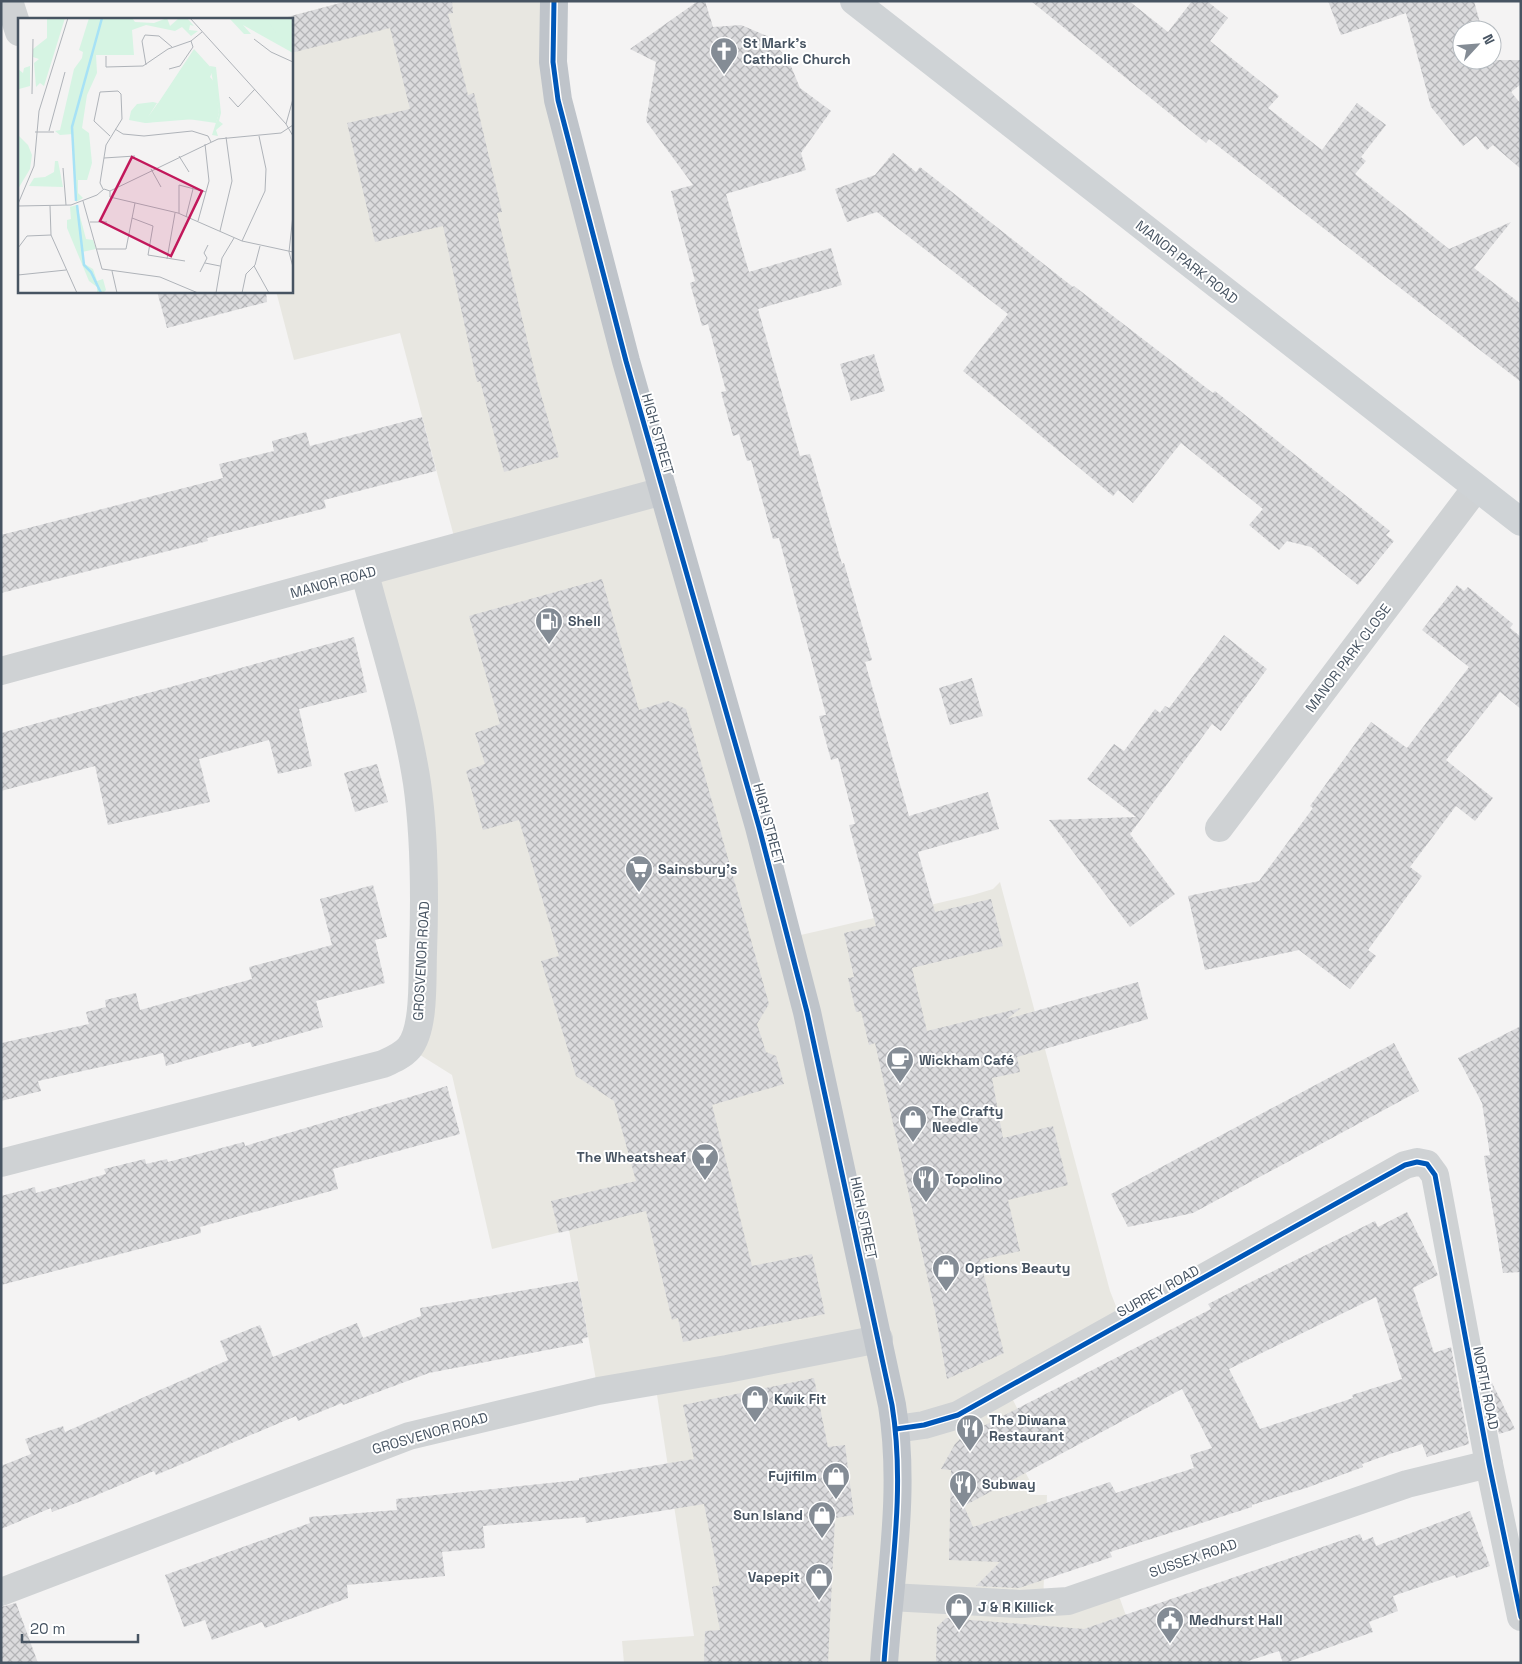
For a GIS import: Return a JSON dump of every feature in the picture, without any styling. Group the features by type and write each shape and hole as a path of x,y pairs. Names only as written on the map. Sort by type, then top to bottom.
{"highway":[{"name":"HIGH STREET","path":"554,1 552,62 558,100 626,360 759,827 807,1012 879,1339 896,1429 897,1510 884,1663"}],"street":[{"path":"9,1 18,29"},
{"name":"MANOR PARK ROAD","path":"854,1 1521,522"},
{"name":"MANOR PARK CLOSE","path":"1219,828 1476,488"},
{"name":"MANOR ROAD","path":"1,671 365,574 663,491"},
{"name":"GROSVENOR ROAD","path":"1,1163 383,1064 398,1057 409,1048 417,1034 422,988 425,892 422,830 416,781 405,724 365,574"},
{"name":"SURREY ROAD","path":"896,1429 924,1425 958,1415 1405,1165 1417,1162 1427,1164"},
{"name":"NORTH ROAD","path":"1427,1164 1435,1175 1489,1464 1521,1617"},
{"name":"GROSVENOR ROAD","path":"1,1592 409,1436 504,1412 879,1339"},
{"name":"SUSSEX ROAD","path":"890,1597 1020,1604 1068,1601 1407,1484 1489,1464"}],"shaded area":[{"path":"348,1 554,1 553,62 788,938 973,895 993,889 1000,882 1110,1291 1123,1324 1007,1388 1017,1408 1024,1470 1030,1481 1030,1495 1047,1495 1043,1604 1115,1585 1143,1663 624,1663 622,1641 694,1636 655,1382 598,1391 569,1230 492,1249 452,1075 409,1048 425,892 365,574 457,548 400,333 294,360 276,292 292,292 292,18 284,18"}],"building":[{"path":"348,1 452,1 453,13 448,14 468,95 474,93 502,212 497,213 537,381 559,457 504,472 480,381 477,382 443,226 375,242 347,123 410,109 390,28 292,53 291,16"},
{"path":"698,1 705,1 713,27 741,25 767,36 788,59 800,88 831,111 801,153 806,170 726,194 749,272 831,248 842,285 758,309 800,456 810,454 842,564 844,563 872,660 865,662 909,816 988,792 999,829 918,852 935,912 991,899 1003,946 912,968 927,1031 1021,1008 1007,1019 1138,982 1148,1019 1017,1057 1020,1072 992,1078 1003,1138 1053,1126 1068,1185 1008,1200 1020,1251 980,1260 1004,1353 947,1379 935,1311 875,1043 869,1045 861,1011 856,1012 848,978 854,977 844,933 876,926 849,825 855,824 838,758 831,760 819,716 826,715 779,538 773,539 751,460 747,461 739,434 733,436 721,392 726,391 708,324 702,326 690,283 695,281 671,191 693,185 646,121 656,62 630,49"},
{"path":"1031,1 1129,1 1168,32 1192,1 1207,1 1228,18 1210,41 1279,96 1268,108 1322,150 1357,103 1386,125 1361,157 1366,161 1355,174 1449,249 1511,222 1474,268 1521,304 1521,382 1209,139 1206,143"},
{"path":"1328,1 1474,1 1479,20 1452,20 1452,70 1502,70 1502,60 1521,60 1521,84 1511,92 1521,104 1521,169 1493,145 1487,150 1476,136 1463,146 1431,107 1406,13 1341,35"},
{"path":"893,153 916,172 920,167 1073,287 1213,393 1215,391 1390,531 1386,535 1394,541 1358,585 1311,547 1287,541 1279,550 1249,525 1263,509 1181,443 1133,503 1118,490 1113,496 963,371 1008,314 877,212 847,222 835,189 875,175"},
{"path":"157,292 266,292 267,302 167,328"},
{"path":"874,354 885,391 851,401 840,364"},
{"path":"422,417 436,471 324,500 326,508 207,538 208,541 1,593 1,535 223,478 219,464 274,451 272,441 306,432 310,446"},
{"name":"Sainsbury's","path":"602,579 639,710 668,701 686,709 769,1004 757,1024 766,1052 776,1056 784,1084 712,1105 752,1266 812,1254 825,1314 683,1342 678,1318 672,1320 646,1211 559,1233 551,1201 636,1181 614,1101 576,1076 541,961 559,956 519,820 483,830 466,771 485,764 475,733 500,724 469,616"},
{"path":"1457,585 1464,591 1468,587 1513,624 1510,628 1521,637 1521,709 1500,692 1446,760 1493,798 1475,821 1456,806 1410,867 1422,876 1368,950 1376,956 1350,989 1299,950 1205,970 1188,896 1259,881 1313,808 1310,806 1371,722 1407,748 1469,667 1422,630"},
{"path":"1224,635 1267,669 1221,731 1212,724 1130,834 1175,894 1130,927 1049,820 1136,817 1087,779 1114,744 1124,751 1155,709 1160,713 1165,706 1169,708"},
{"path":"354,637 367,692 299,709 312,766 278,774 269,740 199,759 210,802 108,825 95,766 1,791 1,733"},
{"path":"972,678 983,716 950,725 939,688"},
{"path":"377,764 388,802 355,812 344,773"},
{"path":"373,885 387,937 375,940 385,983 316,1001 323,1027 252,1047 250,1042 166,1066 163,1053 38,1081 41,1091 1,1101 1,1043 89,1024 86,1012 106,1007 105,1000 136,993 140,1010 252,979 249,967 332,945 320,899"},
{"path":"1521,1026 1521,1272 1503,1273 1484,1156 1490,1155 1482,1103 1458,1058"},
{"path":"1394,1043 1419,1091 1193,1213 1128,1227 1111,1194"},
{"path":"447,1086 460,1134 333,1169 338,1189 200,1227 201,1233 1,1285 1,1196 35,1187 36,1193 106,1174 104,1169 145,1159 146,1164 167,1159 168,1162 244,1142 245,1146"},
{"path":"1407,1212 1438,1275 1413,1288 1434,1353 1451,1347 1469,1444 1427,1457 1422,1444 1390,1454 1362,1464 1363,1467 1309,1487 1110,1552 1112,1557 1019,1588 976,1586 1000,1562 949,1560 951,1470 941,1469 955,1444 962,1437 1211,1309 1208,1304 1253,1281 1375,1221 1378,1227","holes":["1376,1297 1402,1379 1352,1395 1353,1398 1260,1429 1229,1369","1182,1389 1212,1448 1190,1455 1194,1468 1116,1493 1110,1482 973,1527 964,1506"]},
{"path":"578,1281 588,1337 582,1339 583,1343 429,1373 343,1405 342,1403 298,1421 296,1416 156,1475 154,1471 92,1497 52,1512 51,1508 1,1529 1,1466 31,1454 25,1439 63,1426 65,1432 228,1360 220,1341 260,1325 273,1357 357,1323 363,1338 421,1316 420,1308"},
{"path":"1488,1375 1515,1429 1499,1434"},
{"path":"814,1378 828,1447 845,1445 854,1515 835,1518 828,1663 704,1663 705,1631 720,1630 712,1587 720,1585 704,1504 586,1523 585,1517 483,1526 485,1548 442,1552 445,1576 347,1585 348,1598 265,1628 262,1622 212,1640 205,1620 184,1627 165,1575 310,1523 309,1517 397,1510 396,1499 579,1480 579,1478 694,1459 683,1405"},
{"path":"1470,1511 1490,1566 1456,1578 1455,1575 1393,1596 1398,1611 1369,1622 1373,1632 1285,1663 1283,1663 1279,1651 1242,1663 936,1663 937,1627 946,1618 1084,1629 1360,1534 1363,1541 1373,1537 1376,1546"},
{"path":"16,1603 38,1663 1,1663 1,1607"}],"cycle path":[{"path":"554,1 553,62 558,100 626,361 759,827 807,1012 892,1405 898,1470 896,1534 884,1663"},
{"path":"896,1429 924,1425 958,1415 1405,1165 1417,1162 1427,1164 1435,1175 1489,1464 1521,1617"}],"place":[{"name":"St Mark's Catholic Church","path":"724,75"},
{"name":"Shell","path":"549,645"},
{"name":"Sainsbury's","path":"639,893"},
{"name":"Wickham Café","path":"900,1084"},
{"name":"The Crafty Needle","path":"913,1143"},
{"name":"The Wheatsheaf","path":"705,1181"},
{"name":"Topolino","path":"926,1203"},
{"name":"Options Beauty","path":"946,1292"},
{"name":"Kwik Fit","path":"755,1423"},
{"name":"The Diwana Restaurant","path":"970,1452"},
{"name":"Fujifilm","path":"836,1500"},
{"name":"Subway","path":"963,1508"},
{"name":"Sun Island","path":"822,1539"},
{"name":"Vapepit","path":"819,1601"},
{"name":"J & R Killick","path":"959,1631"},
{"name":"Medhurst Hall","path":"1170,1644"}]}
